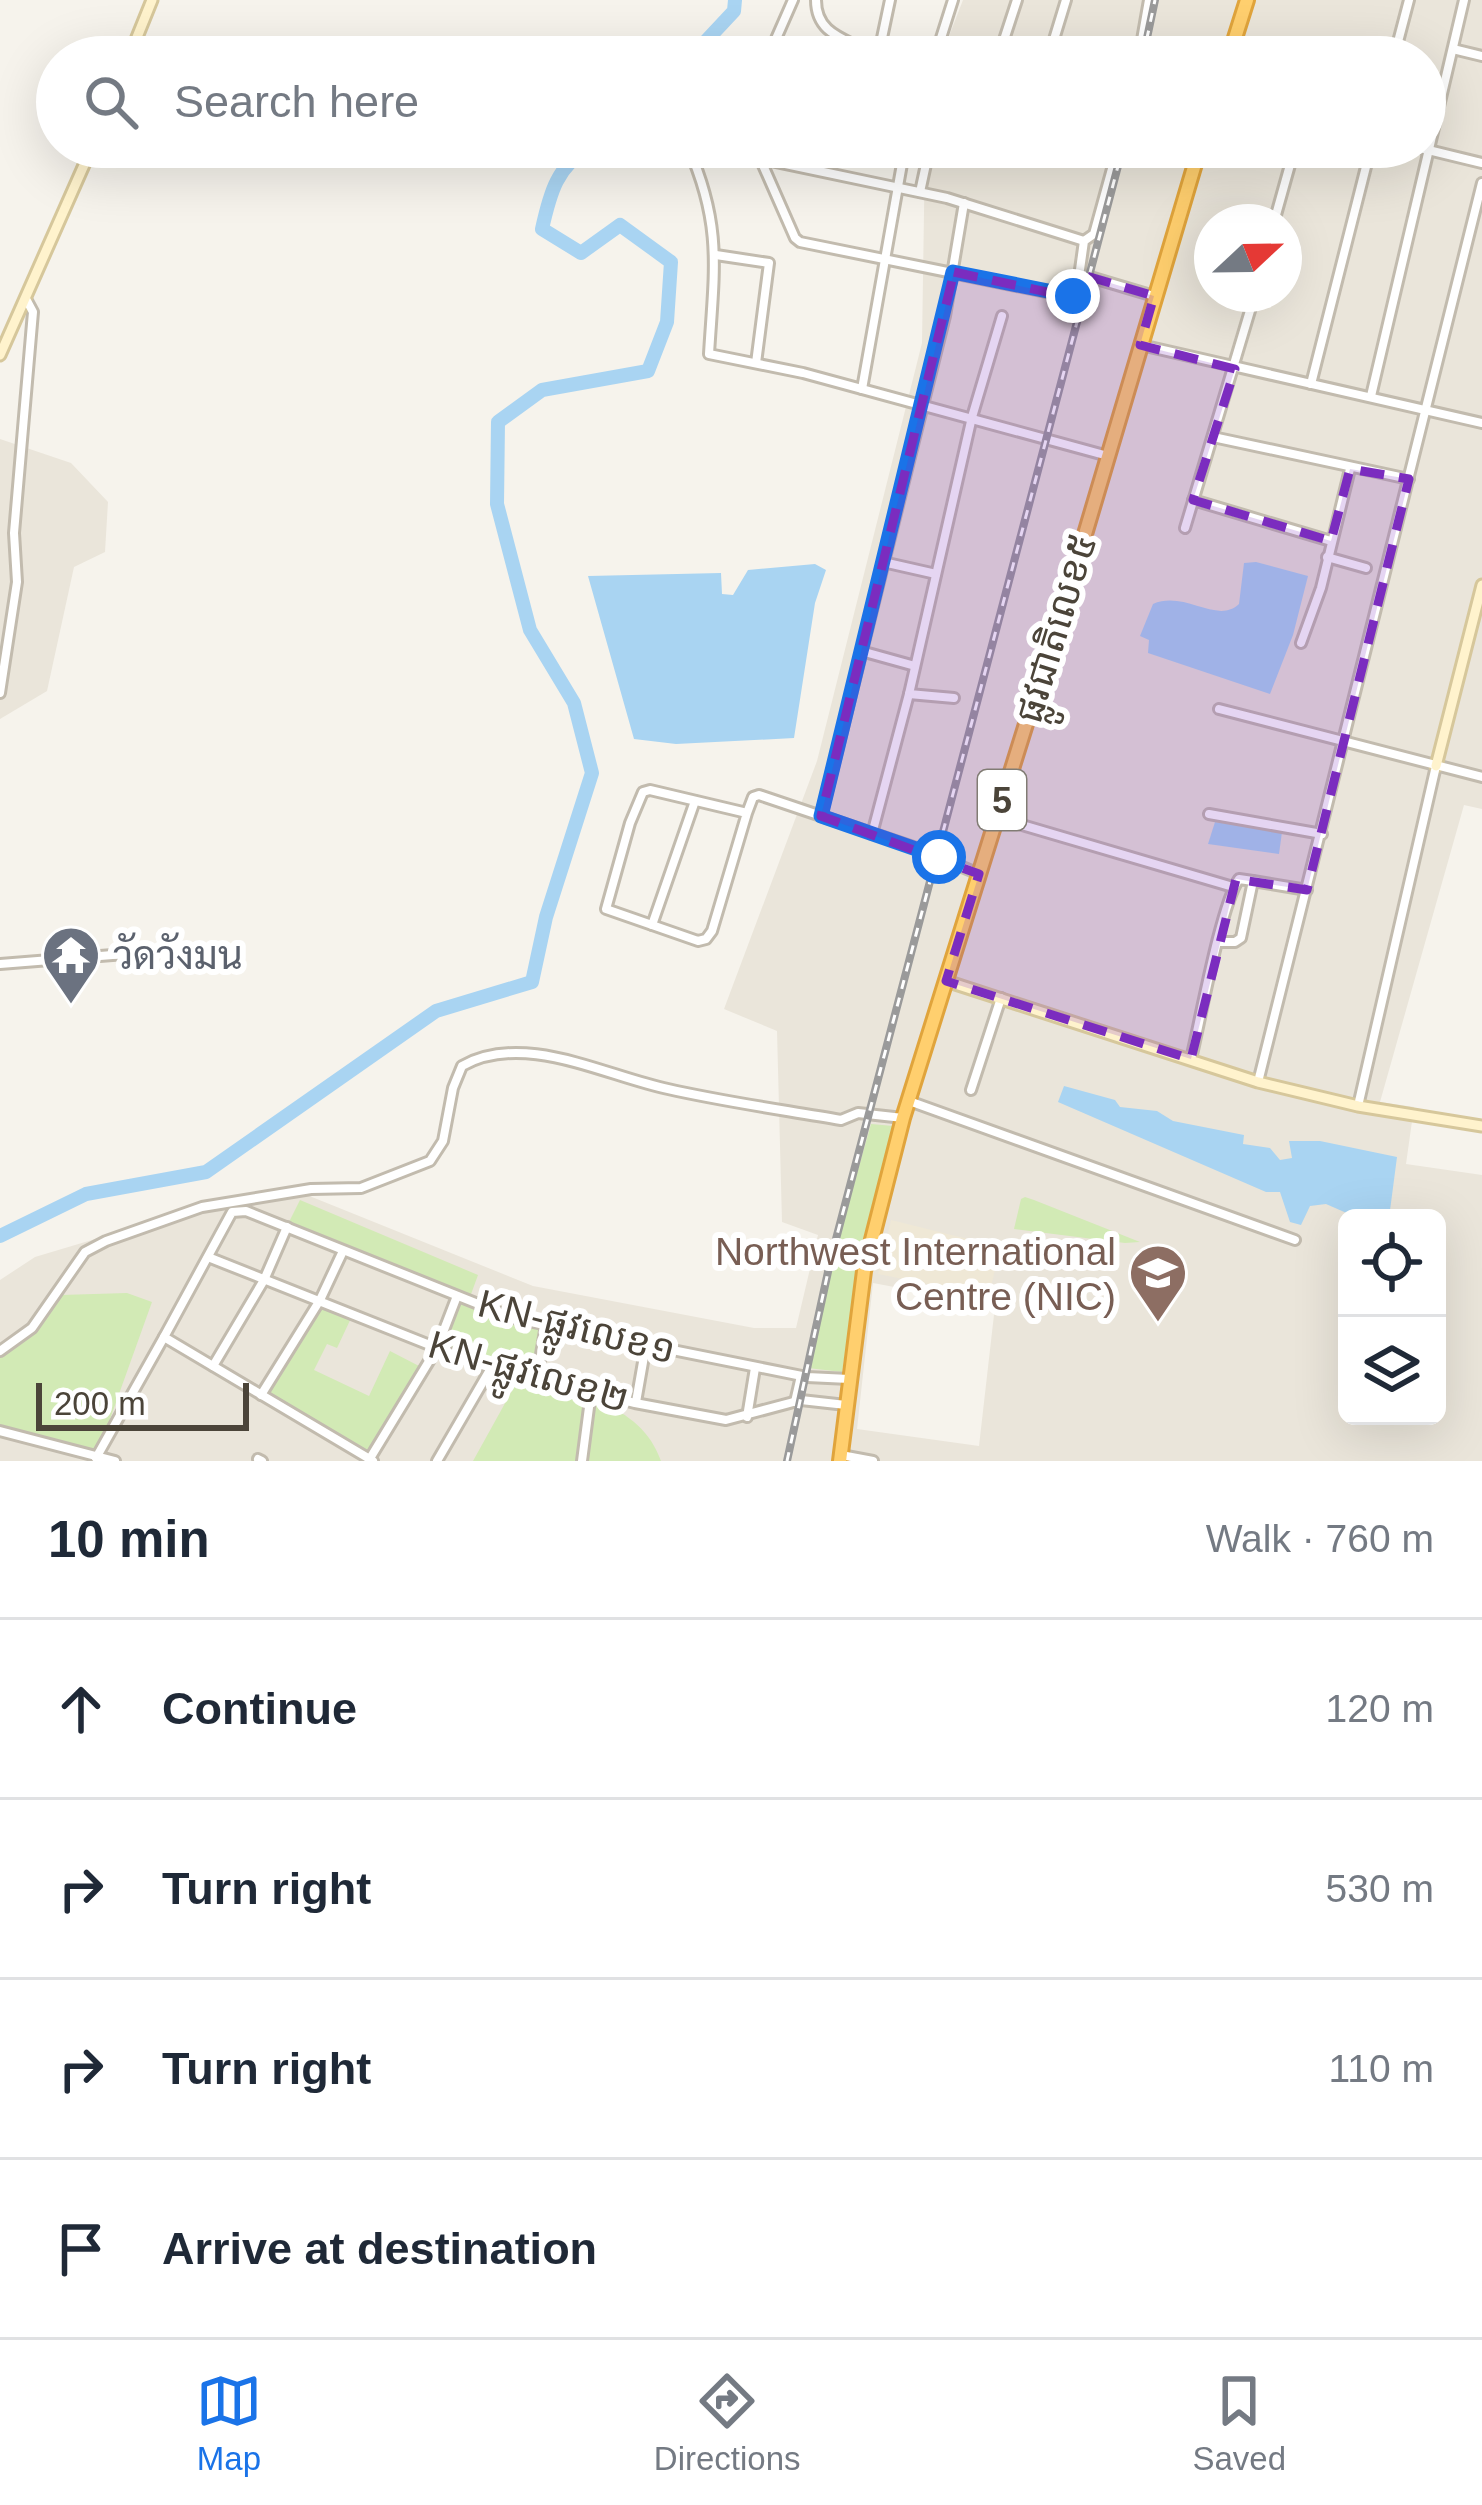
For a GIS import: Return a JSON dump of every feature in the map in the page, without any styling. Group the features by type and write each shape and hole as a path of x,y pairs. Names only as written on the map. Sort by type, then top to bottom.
{"highway":[{"path":"1236,36 1247,0"},
{"name":"ផ្លូវជាតិលេខ៥","path":"840,1458 868,1249 903,1118 1194,168"}],"street":[{"path":"137,36 152,0"},
{"path":"778,36 793,0"},
{"path":"816,0 816,16 824,30 836,36"},
{"path":"882,36 890,0"},
{"path":"942,36 953,0"},
{"path":"1004,36 1016,0"},
{"path":"1055,36 1066,0"},
{"path":"1143,36 1149,0"},
{"path":"1400,36 1409,0"},
{"path":"1446,80 1463,0"},
{"path":"1453,49 1482,56"},
{"path":"1446,154 1482,163"},
{"path":"0,355 83,168"},
{"path":"697,168 706,188 716,255 709,354 972,417 1108,456"},
{"path":"764,168 795,238 1066,296 1077,291 1084,241 1094,234 1112,168"},
{"path":"806,168 964,203 1084,241"},
{"path":"862,389 903,168"},
{"path":"920,192 925,168"},
{"path":"1279,204 1288,168"},
{"path":"1311,384 1366,168"},
{"path":"1371,396 1426,168"},
{"path":"1258,1082 1482,183"},
{"path":"821,816 953,272 964,203"},
{"path":"716,255 769,263 756,363"},
{"path":"1080,274 1154,296"},
{"path":"0,693 17,582 14,533 33,312 26,298"},
{"path":"1185,528 1250,312"},
{"path":"872,833 972,417 1003,316"},
{"path":"1139,345 1482,423"},
{"path":"1213,437 1409,479"},
{"path":"1301,643 1350,469"},
{"path":"1193,500 1330,541"},
{"path":"1327,557 1366,568"},
{"path":"883,562 936,574"},
{"path":"1358,1106 1482,585"},
{"path":"861,651 915,666"},
{"path":"909,694 955,698"},
{"path":"1220,709 1482,777"},
{"path":"747,813 643,792 604,906 698,941 709,936 747,813 753,797 759,795 979,874"},
{"path":"652,925 694,801"},
{"path":"1209,814 1322,834"},
{"path":"996,818 1233,887"},
{"path":"1191,1059 1233,887 1239,879 1307,890"},
{"path":"1220,942 1235,943 1241,938 1253,881"},
{"path":"0,964 150,952"},
{"path":"946,981 1258,1082 1358,1106 1482,1126"},
{"path":"971,1090 1001,998"},
{"path":"0,1352 32,1328 85,1252 106,1241 202,1207 310,1189 361,1188 430,1161 443,1141 462,1066 482,1057 535,1055 673,1090 841,1120 857,1113 903,1118"},
{"path":"910,1101 1295,1240"},
{"name":"KN-ផ្លូវលេខ១","path":"208,1257 236,1209 513,1318 804,1377 849,1378"},
{"path":"213,1366 264,1280 286,1227"},
{"path":"261,1395 320,1300 343,1251"},
{"path":"96,1458 208,1257"},
{"name":"KN-ផ្លូវលេខ២","path":"208,1257 491,1368 726,1420 798,1401"},
{"path":"164,1337 370,1460 436,1348 457,1297"},
{"path":"537,1378 546,1325"},
{"path":"635,1403 646,1345"},
{"path":"437,1461 491,1368"},
{"path":"747,1417 755,1368"},
{"path":"804,1377 798,1401 846,1405"},
{"path":"582,1461 591,1392"},
{"path":"0,1431 115,1461"},
{"path":"840,1458 873,1461"}],"highlighted area":[{"path":"954,272 1075,298 1080,274 1154,296 1140,345 1235,369 1193,500 1331,541 1350,469 1409,479 1307,890 1236,879 1191,1059 946,981 979,874 821,816"}],"shaded area":[{"path":"963,0 1482,0 1482,809 1464,805 1380,1102 1414,1107 1406,1164 1482,1175 1482,1461 0,1461 0,1280 35,1257 202,1207 297,1191 533,1286 754,1328 796,1328 818,1235 782,1222 777,1031 724,1009 817,761 922,343 925,168 1446,168 1446,36 949,36","holes":["873,1283 995,1306 979,1446 857,1429"]},
{"path":"0,439 71,463 108,502 105,552 74,567 47,691 0,719"},
{"path":"891,1220 1000,1247 989,1296 878,1274"}],"green space":[{"path":"871,1124 893,1126 863,1240 842,1372 808,1368 824,1290"},
{"path":"1025,1197 1140,1242 1014,1229"},
{"path":"300,1200 478,1275 470,1297 289,1222"},
{"path":"127,1293 152,1302 96,1458 0,1431 0,1350 21,1340 61,1295"},
{"path":"459,1301 509,1323 541,1329 532,1370 442,1346"},
{"path":"321,1302 353,1314 337,1348 327,1344 314,1370 369,1396 390,1351 419,1366 368,1455 345,1437 266,1394"},
{"path":"519,1378 582,1395 621,1413 638,1425 661,1461 473,1461"}],"water":[{"path":"1244,563 1308,576 1293,635 1270,694 1148,653 1149,640 1140,636 1153,604 1177,601 1211,610 1230,609 1239,604"},
{"path":"815,564 826,570 815,603 794,738 676,744 634,739 588,576 721,573 722,594 733,595 748,570"},
{"path":"1215,822 1282,832 1279,854 1208,844"},
{"path":"1064,1086 1115,1100 1120,1107 1157,1111 1173,1121 1244,1135 1243,1144 1270,1148 1280,1160 1292,1158 1289,1141 1320,1141 1397,1157 1390,1209 1310,1206 1301,1225 1290,1222 1280,1192 1266,1192 1058,1102"}],"waterway":[{"path":"711,36 734,11 735,0"},
{"path":"0,1236 86,1194 206,1172 436,1011 532,982 546,917 592,773 574,703 530,630 497,504 498,422 542,390 648,371 667,322 671,262 620,225 581,253 542,229 566,168"}],"railway":[{"path":"1147,36 1155,0"},
{"path":"787,1461 831,1258 1117,168"}],"place":[{"name":"วัดวังมน","path":"71,1006"},
{"name":"Northwest International Centre (NIC)","path":"1158,1324"}],"route":[{"path":"939,857 821,816 953,272 1073,296"}]}
